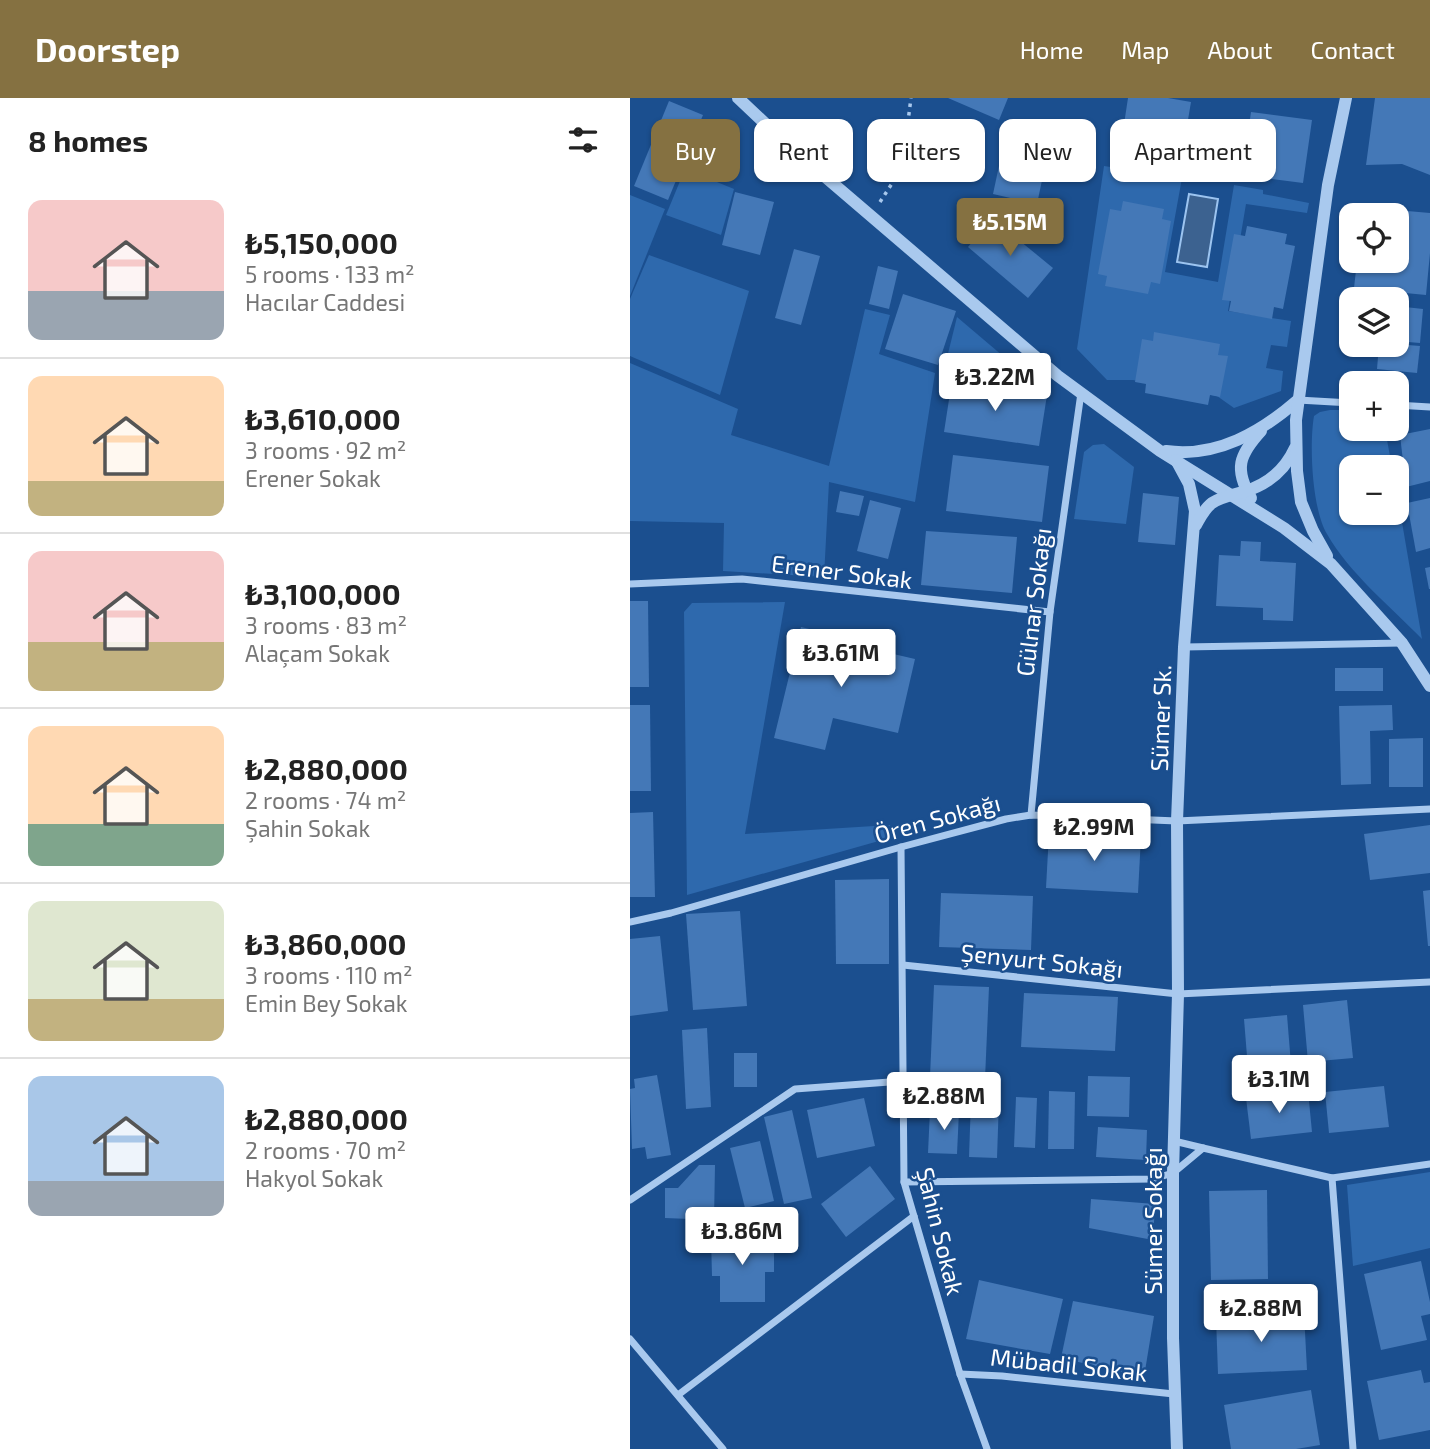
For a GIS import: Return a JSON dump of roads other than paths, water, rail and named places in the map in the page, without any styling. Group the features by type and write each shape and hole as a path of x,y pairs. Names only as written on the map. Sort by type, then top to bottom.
{"street":[{"path":"737,98 871,216 1081,393 1160,451 1302,540 1331,564 1402,643 1430,685"},
{"path":"1331,564 1301,502 1296,447 1298,400 1328,185 1346,98"},
{"name":"Gülnar Sokağı","path":"1031,815 1050,612 1081,393"},
{"path":"1262,514 1241,478 1241,460 1245,450 1266,426 1298,400 1339,402"},
{"path":"1409,406 1430,407"},
{"path":"1160,451 1179,453 1221,446 1266,426"},
{"path":"1194,528 1212,503 1247,491 1275,476 1296,447"},
{"name":"Sümer Sk.","path":"1176,460 1193,498 1194,528 1184,648 1177,821 1178,994"},
{"name":"Erener Sokak","path":"630,584 742,579 1050,612"},
{"path":"1184,648 1402,643"},
{"name":"Ören Sokağı","path":"630,922 671,913 901,847 1031,815 1177,821 1430,809"},
{"name":"Şahin Sokak","path":"901,847 904,1182 961,1374 987,1449"},
{"name":"Şenyurt Sokağı","path":"903,965 1178,994 1430,982"},
{"name":"Sümer Sokağı","path":"1177,1449 1174,1394 1173,1173 1178,994"},
{"path":"630,1200 794,1089 903,1081"},
{"path":"1174,1140 1332,1178 1430,1164"},
{"path":"904,1182 1153,1179 1173,1173 1203,1148"},
{"path":"1332,1178 1353,1449"},
{"path":"678,1395 914,1216"},
{"path":"630,1339 723,1449"},
{"name":"Mübadil Sokak","path":"961,1374 1174,1394"}]}
